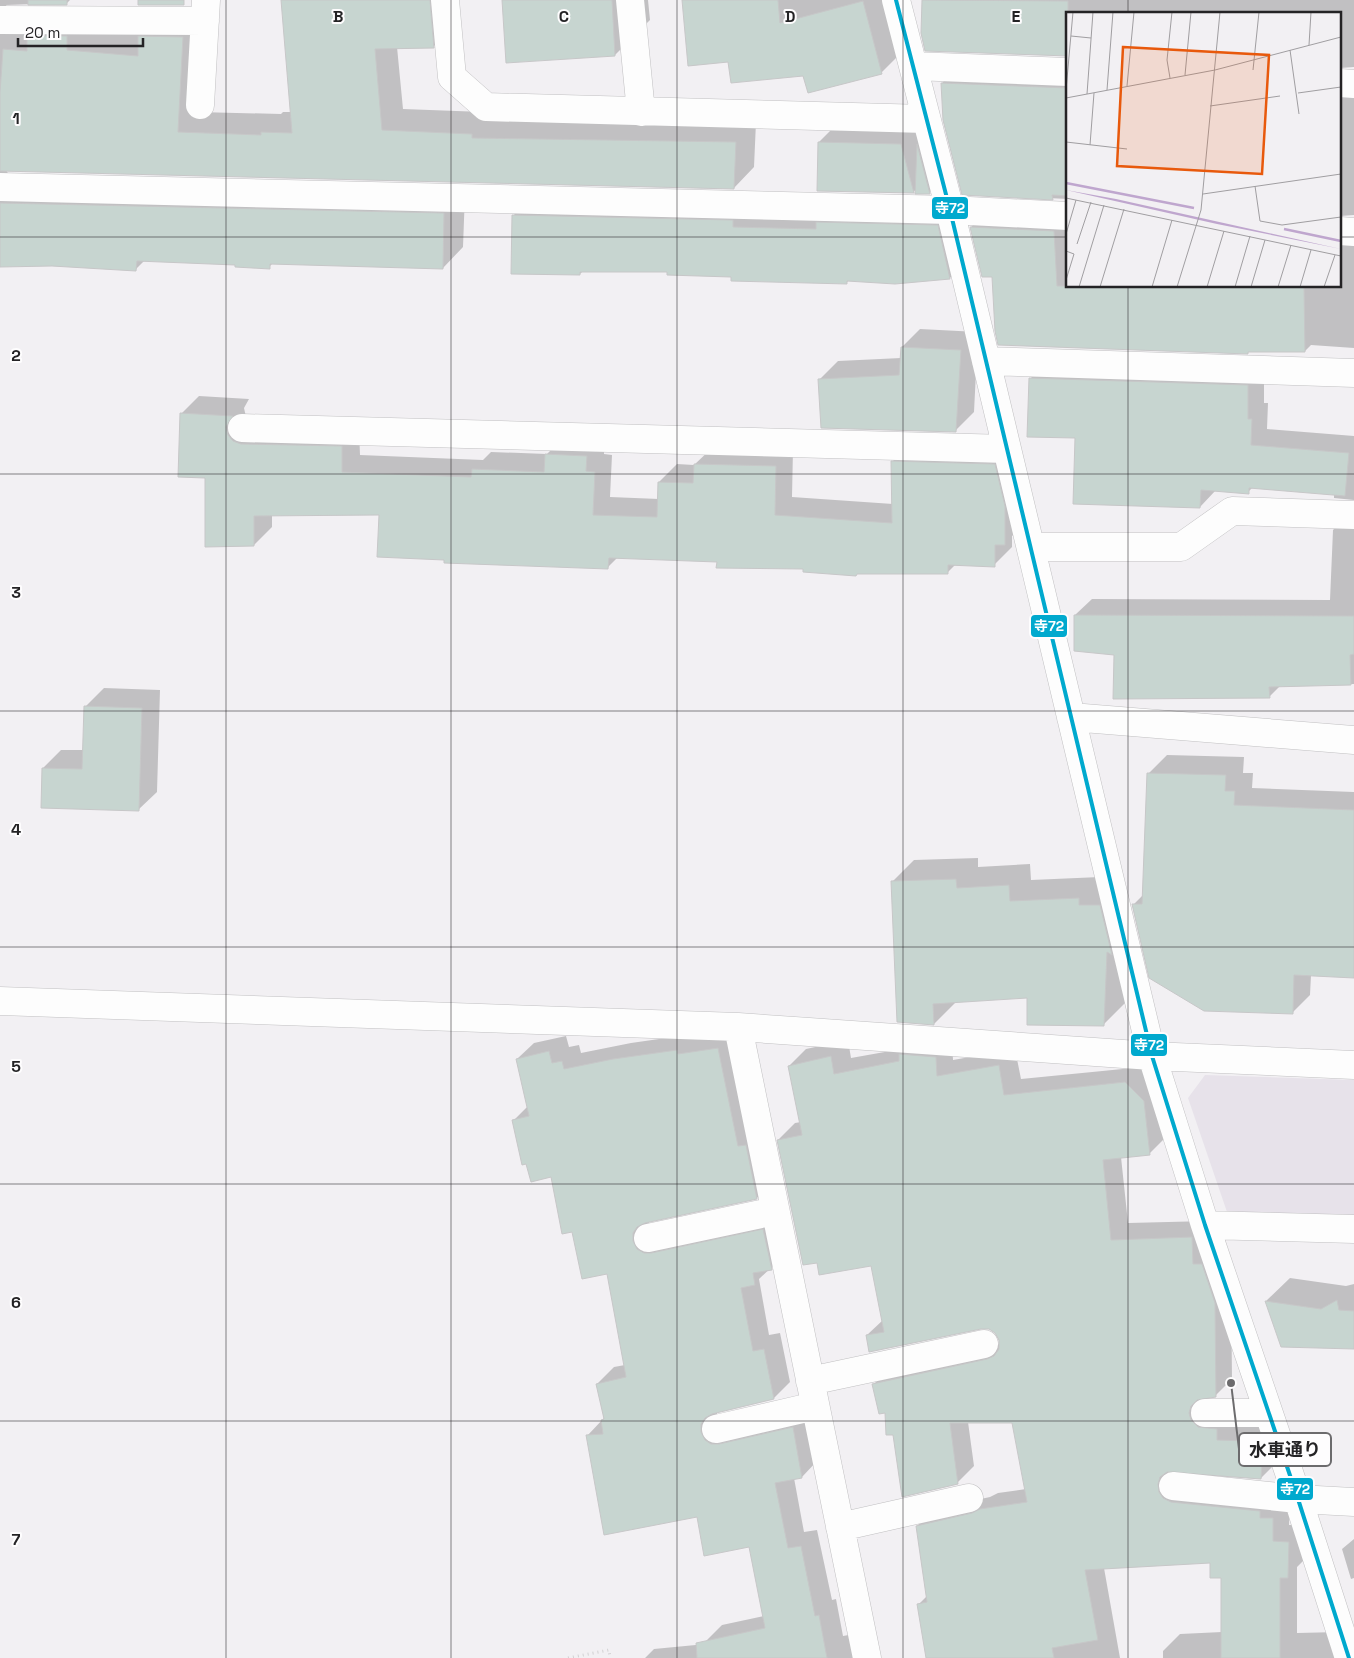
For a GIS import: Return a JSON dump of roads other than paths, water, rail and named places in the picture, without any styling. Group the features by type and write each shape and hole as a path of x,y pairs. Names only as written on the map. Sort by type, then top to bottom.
{"street":[{"path":"445,0 452,78 486,107 926,119"},
{"path":"630,0 641,112"},
{"path":"896,0 950,210 1152,1056 1205,1225 1298,1499 1348,1658"},
{"path":"0,20 82,10 206,10 200,105"},
{"path":"913,66 1066,72"},
{"path":"0,187 950,210 1066,216"},
{"path":"986,361 1354,373"},
{"path":"242,428 1007,449"},
{"path":"1031,547 1181,547 1232,511 1354,515"},
{"path":"1072,716 1354,740"},
{"path":"0,1001 738,1027 1152,1056 1354,1065"},
{"path":"738,1027 867,1658"},
{"path":"648,1238 775,1211"},
{"path":"1205,1225 1354,1229"},
{"path":"716,1429 812,1393 984,1344"},
{"path":"1205,1413 1268,1413"},
{"path":"1173,1486 1298,1499 1354,1502"},
{"path":"840,1527 969,1498"}],"place":[{"name":"水車通り","path":"1231,1383"}]}
